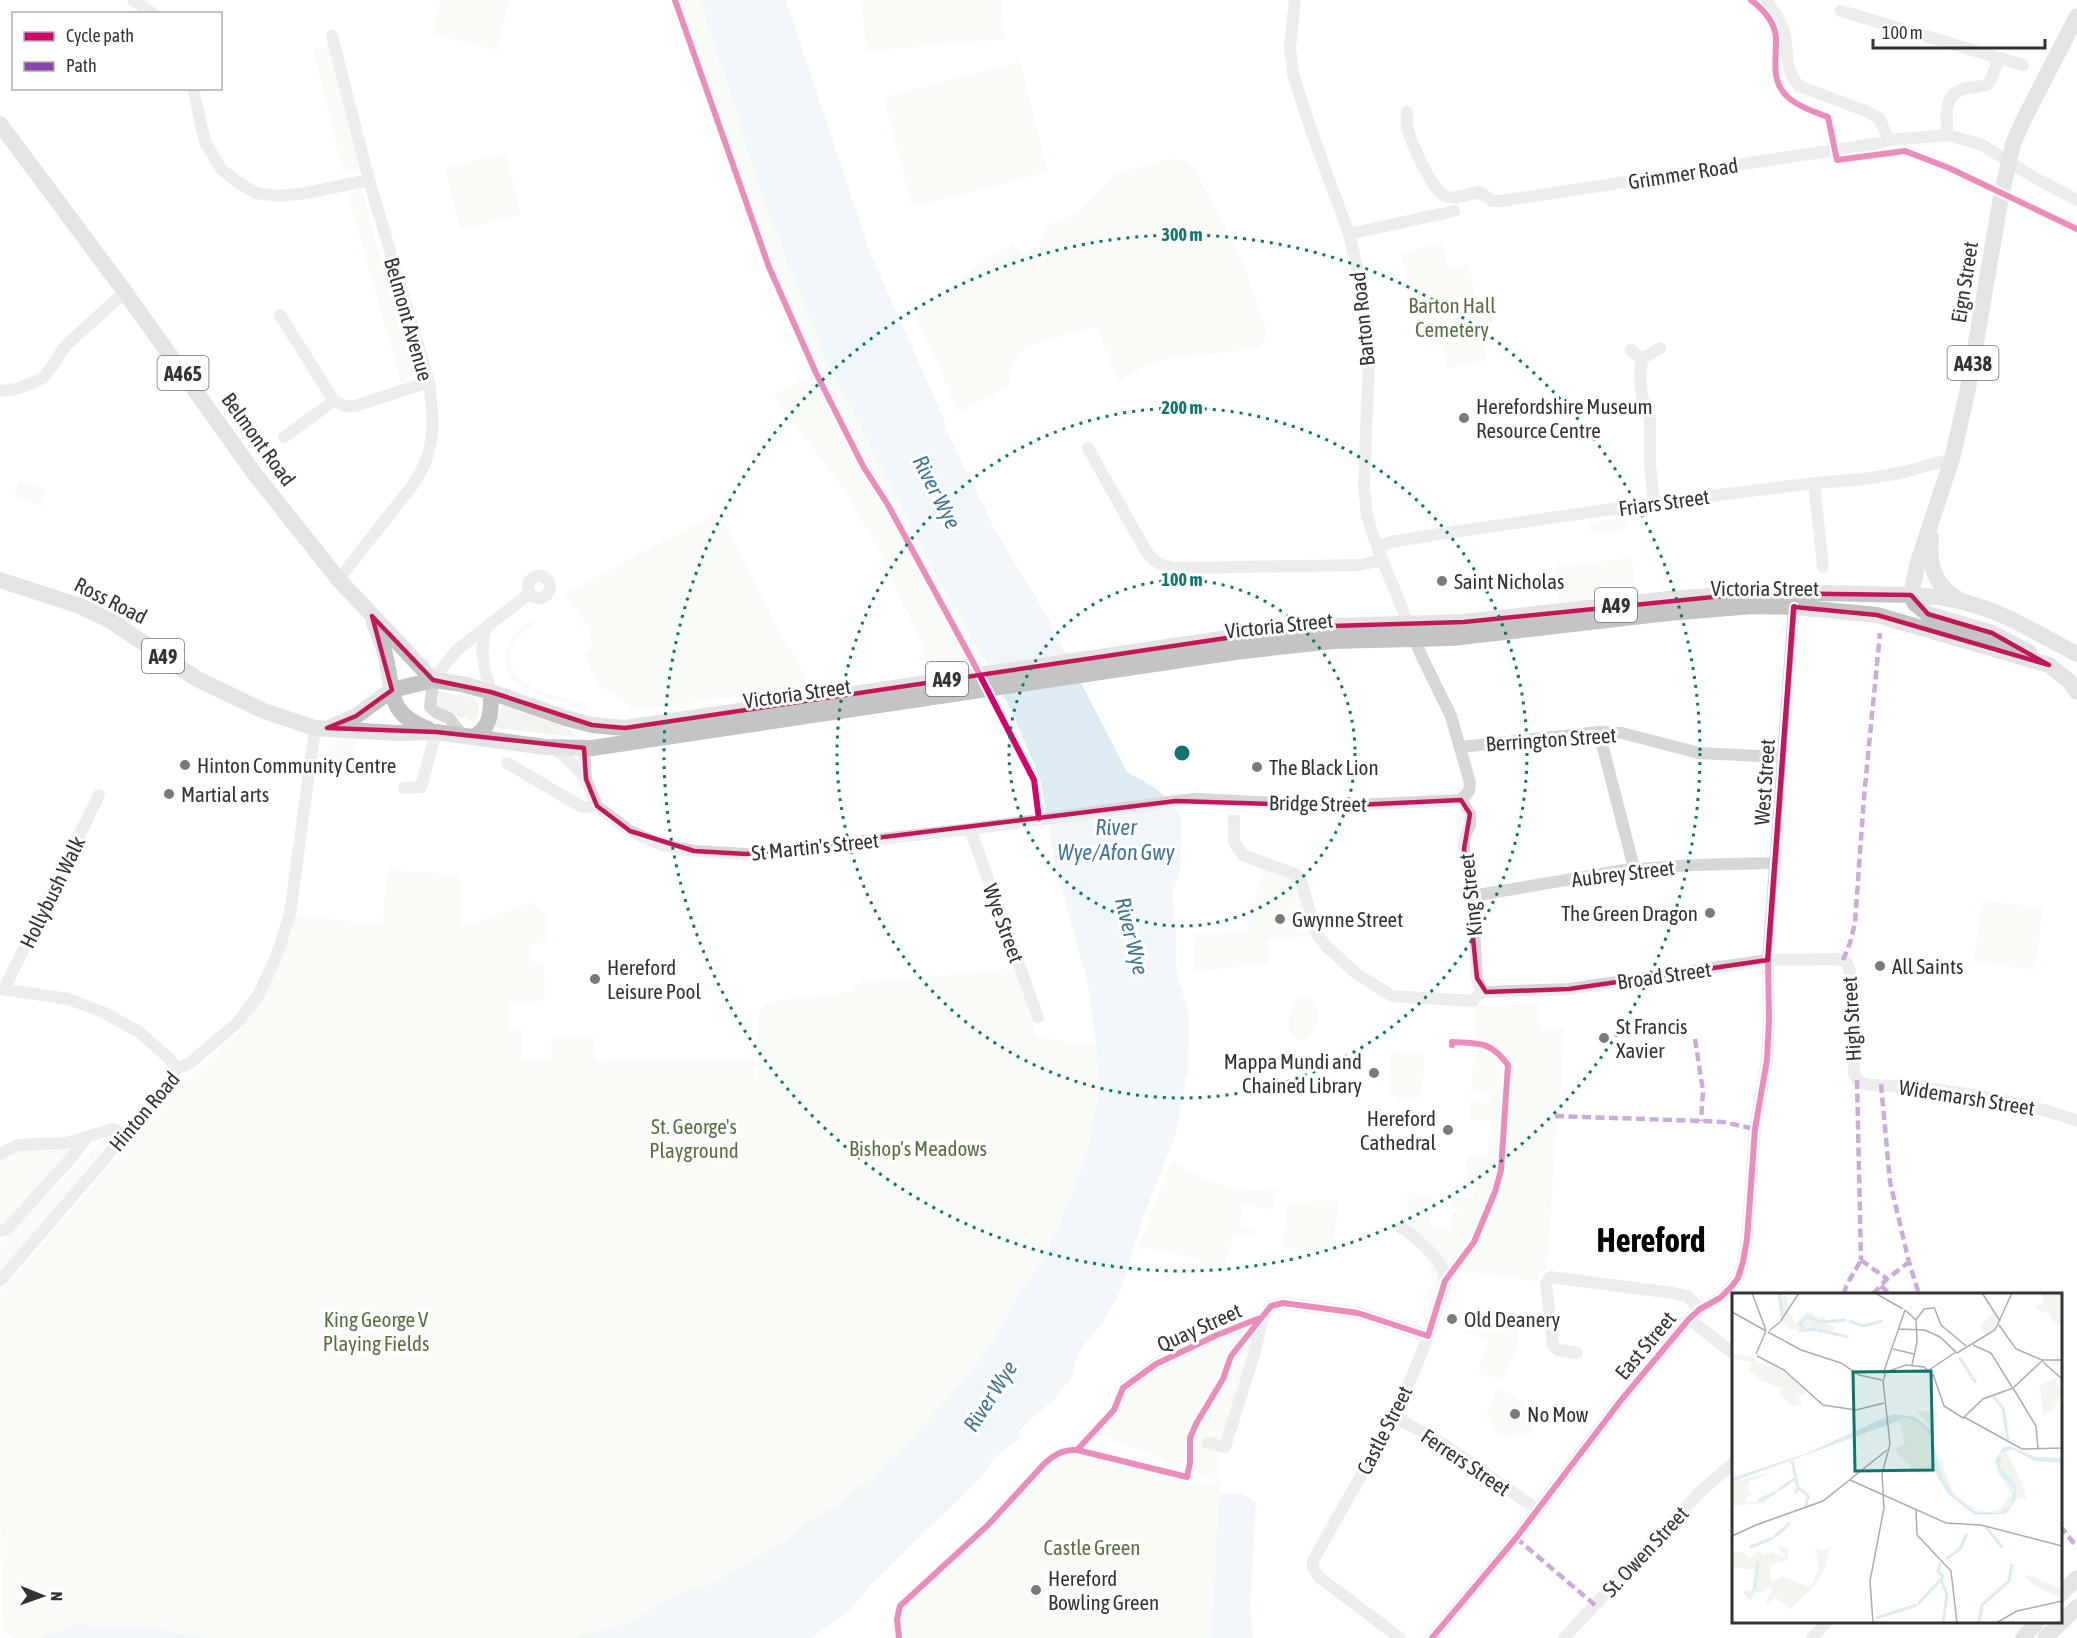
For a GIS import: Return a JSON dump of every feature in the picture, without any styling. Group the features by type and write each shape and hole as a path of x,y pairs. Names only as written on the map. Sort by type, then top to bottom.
{"highway":[{"name":"A438","path":"2009,160 2022,123 2077,15"},
{"name":"Belmont Road","path":"0,124 125,292 254,473 339,580 434,680"},
{"name":"Eign Street","path":"1911,595 1918,561 1952,459 1968,388 2009,160"},
{"name":"Eign Street","path":"1934,515 1930,543 1932,567 1942,588 1964,602"},
{"name":"Ross Road","path":"0,580 80,606 133,634 197,679 264,711 321,728 397,733 436,732"},
{"name":"Victoria Street","path":"1411,632 1464,622 1668,599 1753,592 1911,595 1964,602 2013,620 2076,650"},
{"path":"1911,595 1915,604 1928,614 1999,637 2049,665"},
{"name":"Victoria Street","path":"436,732 553,747 584,748 664,730 917,684 1234,644 1332,626 1411,632 1452,638 1668,613 1753,606 1794,607 1877,615 2049,665 2069,681 2077,692"},
{"name":"A465","path":"372,616 385,653 395,705 412,723 436,732"},
{"name":"Victoria Street","path":"434,680 462,684 491,692 565,718 600,727 664,730"},
{"path":"321,728 356,716 392,690 434,680"},
{"path":"468,736 482,732 486,726 491,706 491,692"},
{"path":"565,718 570,728 581,739 584,748"},
{"path":"2062,1622 2077,1607"},
{"path":"2023,1638 2036,1623"},
{"path":"2045,1638 2060,1623"}],"street":[{"path":"133,0 150,12"},
{"name":"Barton Road","path":"1295,0 1290,47 1293,74 1349,234 1360,280 1369,360 1364,501 1377,547 1411,632 1451,716 1470,783 1469,791 1461,800"},
{"path":"1765,0 1781,22 1785,33 1788,68 1792,79 1799,86 1862,109 1879,118 1889,140"},
{"path":"1841,11 2023,65"},
{"name":"Belmont Avenue","path":"332,36 369,180 429,382 433,410 433,431 422,471 410,490 339,580"},
{"path":"1948,135 1946,115 1952,97 1961,90 1987,85 1999,58"},
{"path":"193,90 205,142 221,169 256,193 278,196 306,193 369,180"},
{"name":"Grimmer Road","path":"1407,112 1406,125 1429,177 1438,192 1446,196 1456,197 1479,192 1492,201 1501,201 1889,140 1948,135 1982,144 2035,178 2077,200"},
{"path":"1349,234 1455,211"},
{"path":"0,391 17,389 43,378 65,346 125,292"},
{"path":"280,315 334,401 345,406 355,406 429,382"},
{"path":"1642,359 1660,348"},
{"path":"1631,350 1642,359"},
{"path":"1642,359 1640,377 1642,397 1650,419 1650,465 1654,503"},
{"path":"284,437 334,401"},
{"path":"1088,448 1147,553 1155,562 1164,566 1176,568 1360,565 1382,560"},
{"name":"Friars Street","path":"1377,547 1391,542 1435,535 1654,503 1865,479 1900,473 1952,459"},
{"path":"1814,483 1823,567"},
{"path":"468,736 448,718 430,707 434,680 458,650 530,593"},
{"name":"West Street","path":"1768,960 1794,607"},
{"path":"486,628 481,645 491,692"},
{"name":"Hinton Road","path":"0,1281 167,1086 176,1070 190,1063 237,1023 258,996 276,957 290,914 321,728"},
{"path":"405,788 421,787 436,732"},
{"path":"1599,732 1633,864 1637,868"},
{"name":"Berrington Street","path":"1461,747 1599,732 1622,733 1699,753 1782,757"},
{"path":"553,747 568,759 586,779"},
{"path":"584,748 586,779 597,806"},
{"name":"St Martin's Street","path":"507,763 582,807 597,806 630,831 662,845 712,853 746,854 970,829 1176,801"},
{"name":"Hollybush Walk","path":"2,989 99,795"},
{"name":"Bridge Street","path":"1176,801 1234,807 1335,806 1461,800"},
{"name":"King Street","path":"1461,800 1470,814 1470,825 1464,839 1472,896 1477,978 1480,987 1486,992"},
{"name":"Broad Street","path":"1234,827 1234,842 1243,855 1297,875 1317,934 1326,946 1357,974 1392,996 1473,1000 1486,992 1569,989 1768,960 1843,960"},
{"name":"Wye Street","path":"970,829 1038,1017"},
{"name":"Aubrey Street","path":"1472,896 1637,868 1775,863"},
{"name":"East Street","path":"1432,1638 1516,1538 1622,1399 1689,1319 1700,1309 1720,1298 1738,1278 1748,1228 1755,1129 1767,1060 1768,960"},
{"name":"High Street","path":"1843,960 1850,970 1854,1073 1857,1080"},
{"path":"2,989 69,999 105,1012 139,1032 170,1059 176,1070"},
{"name":"Widemarsh Street","path":"1857,1080 1864,1084 1909,1086 2046,1109 2077,1121"},
{"path":"0,1154 18,1145 66,1143 113,1129 123,1137"},
{"path":"0,1231 6,1230 73,1156 85,1138"},
{"name":"Castle Street","path":"1400,1638 1319,1577 1313,1568 1314,1561 1393,1416 1428,1336 1445,1281 1440,1264 1401,1227"},
{"path":"1577,1353 1558,1350 1552,1345 1546,1279 1550,1277 1673,1293 1687,1296 1700,1309"},
{"name":"Quay Street","path":"1123,1388 1156,1364 1217,1335 1263,1317 1271,1306 1283,1303 1358,1313 1428,1336"},
{"path":"1208,1443 1225,1447 1253,1358 1263,1317"},
{"path":"1689,1319 1732,1352"},
{"name":"Ferrers Street","path":"1393,1416 1442,1443 1538,1510"},
{"name":"St. Owen Street","path":"1564,1638 1700,1492 1731,1465"},
{"path":"1812,1638 1826,1623"}],"highlighted area":[{"path":"1753,593 1911,595 1928,614 1992,633 2049,665 1877,615 1794,607 1768,960 1569,989 1486,992 1477,978 1464,849 1470,814 1461,800 1335,806 1176,801 746,854 694,851 630,831 597,806 586,779 584,748 436,732 327,728 356,716 392,690 372,616 433,680 491,692 592,725 625,728 1233,637 1332,626 1464,622"}],"green space":[{"path":"440,0 509,0 498,50 432,34"},
{"path":"675,0 701,0 763,198 825,358 927,558 982,655 972,660 925,669 923,647 877,547 841,486 773,396 816,372 769,266"},
{"path":"861,0 1001,0 1005,39 866,51"},
{"path":"328,45 359,169 343,172 313,49"},
{"path":"1020,62 1048,172 912,207 884,97"},
{"path":"506,153 521,214 460,230 445,168"},
{"path":"1170,159 1182,160 1194,167 1237,248 1265,324 1263,343 1258,348 1166,359 1135,371 1119,382 1096,326 1026,347 1016,360 1008,387 959,412 913,311 990,256 1013,244 1022,253 1040,245 1046,227 1078,212 1116,173"},
{"path":"362,190 400,332 408,329 422,377 401,383 348,194"},
{"name":"Barton Hall Cemetery","path":"1442,243 1448,268 1468,264 1478,305 1488,303 1494,328 1480,332 1487,360 1448,369 1442,343 1429,346 1421,309 1414,310 1401,253"},
{"path":"19,481 47,490 42,506 14,497"},
{"path":"719,512 805,675 804,688 637,710 597,685 584,654 592,649 588,626 564,594"},
{"path":"1628,517 1629,523 1623,531 1596,535 1590,530 1589,523"},
{"path":"1632,558 1636,595 1559,605 1555,566"},
{"path":"533,619 536,623 516,640 511,650 514,673 523,682 540,691 589,705 588,710 534,693 510,678 506,660 509,643 518,630"},
{"path":"437,691 472,697 479,705 478,717 473,721 441,710 436,702"},
{"path":"502,705 567,728 577,737 495,728"},
{"path":"341,741 355,741 354,757 357,772 320,765 327,749 332,744"},
{"name":"Gwynne Street","path":"1263,869 1293,879 1315,936 1268,940 1269,964 1195,971 1193,933 1247,931"},
{"name":"King George V Playing Fields","path":"388,870 460,875 460,927 534,902 548,918 548,943 532,943 532,963 544,963 545,1001 508,1002 509,1028 522,1028 522,1060 552,1059 552,1038 594,1037 595,1060 755,1058 757,1089 759,1013 763,1006 773,1001 851,992 862,981 944,976 1015,968 1033,1018 1034,1037 1096,1045 1099,1092 1086,1159 1045,1259 1023,1287 993,1341 964,1381 872,1477 834,1507 809,1521 783,1542 712,1584 682,1591 628,1623 573,1638 205,1638 145,1626 74,1625 41,1638 16,1638 3,1632 0,1505 0,1293 168,1098 243,1028 237,1023 258,996 290,914 382,925"},
{"path":"1982,901 2043,908 2035,970 1974,962"},
{"path":"1301,997 1309,998 1314,1002 1318,1016 1314,1031 1304,1041 1292,1037 1288,1028 1291,1010"},
{"path":"1539,1003 1540,1029 1564,1028 1560,1112 1557,1120 1547,1271 1538,1271 1540,1282 1461,1271 1449,1308 1429,1301 1432,1287 1431,1274 1423,1254 1422,1241 1408,1218 1407,1193 1431,1195 1431,1203 1424,1205 1424,1210 1430,1213 1429,1226 1451,1228 1452,1212 1458,1212 1458,1207 1452,1207 1453,1196 1473,1197 1474,1176 1466,1174 1466,1165 1469,1165 1466,1164 1467,1156 1470,1154 1488,1155 1490,1121 1469,1120 1470,1111 1472,1111 1470,1102 1491,1103 1492,1093 1471,1091 1474,1083 1472,1074 1475,1073 1472,1073 1473,1065 1476,1065 1473,1063 1473,1054 1477,1054 1478,1048 1474,1047 1477,1005"},
{"path":"1391,1051 1424,1054 1422,1093 1415,1099 1396,1098 1388,1089"},
{"path":"103,1140 108,1142 99,1154 0,1273 0,1244 20,1221"},
{"path":"68,1148 71,1154 10,1221 0,1225 0,1158 25,1149"},
{"path":"1171,1162 1210,1181 1226,1186 1252,1190 1277,1188 1273,1210 1243,1205 1239,1227 1256,1230 1255,1236 1234,1233 1224,1268 1142,1246 1138,1253 1137,1250"},
{"path":"1339,1201 1332,1252 1282,1246 1288,1202"},
{"path":"1479,1307 1507,1314 1517,1326 1519,1338 1517,1349 1502,1380 1478,1373 1488,1339 1464,1332 1469,1315"},
{"path":"1247,1328 1252,1330 1254,1336 1226,1433 1221,1438 1208,1440 1206,1448 1220,1452 1218,1477 1210,1480 1200,1476 1191,1466 1173,1464 1097,1434 1120,1408 1122,1389 1164,1366"},
{"name":"No Mow","path":"1499,1389 1545,1412 1529,1436 1519,1433 1505,1437 1493,1431 1490,1419 1485,1416"},
{"name":"Castle Green","path":"1070,1450 1187,1477 1200,1484 1221,1479 1212,1638 899,1638 897,1619 900,1606 988,1525 1044,1464 1052,1457"}],"water":[{"path":"701,0 786,0 871,255 945,422 946,430 995,530 1044,611 1127,772 1157,789 1177,810 1181,818 1180,871 1172,894 1176,933 1176,970 1189,1015 1188,1068 1176,1132 1144,1215 1121,1290 1101,1325 1079,1351 1072,1377 1053,1401 1018,1433 1022,1437 994,1458 981,1477 871,1585 847,1613 811,1638 573,1638 628,1623 682,1591 712,1584 783,1542 809,1521 834,1507 872,1477 917,1431 964,1381 993,1341 1023,1287 1045,1259 1086,1159 1099,1092 1096,1045 1088,985 1055,864 1040,778 996,680 927,558 825,358 763,198"},
{"path":"1242,1493 1256,1504 1250,1610 1253,1638 1212,1638 1218,1511 1221,1494"},
{"path":"74,1625 145,1626 205,1638 41,1638"}],"tunnel":[{"path":"1234,813 1234,827"}],"marked path":[{"path":"1843,960 1855,923 1864,797 1880,633"},
{"path":"1695,1039 1703,1091 1701,1121"},
{"path":"1857,1080 1861,1260"},
{"path":"1881,1084 1890,1182 1919,1293"},
{"path":"1555,1116 1723,1122 1755,1129"},
{"path":"1861,1260 1887,1279"},
{"path":"1844,1293 1861,1260"},
{"path":"1874,1293 1887,1279 1909,1262"},
{"path":"1881,1286 1889,1293"},
{"path":"2062,1528 2077,1547"},
{"path":"1516,1538 1595,1605"}],"cycle path":[{"path":"675,0 769,267 816,373 863,466 888,505 1034,780 1039,819"},
{"path":"1751,0 1771,21 1775,32 1776,70 1779,85 1794,102 1828,117 1837,160 1905,151 1949,168 2077,229"},
{"path":"1432,1638 1516,1538 1622,1399 1689,1319 1700,1309 1720,1298 1738,1278 1747,1239 1755,1129 1767,1060 1768,960 1794,607"},
{"path":"899,1638 897,1619 900,1606 988,1525 1055,1455 1067,1450 1077,1450 1187,1477 1190,1463 1190,1438 1196,1424 1223,1379 1231,1356 1271,1306 1283,1303 1358,1313 1428,1336 1445,1281 1474,1242 1495,1192 1501,1170 1508,1065 1502,1057 1484,1045 1452,1042 1452,1045"},
{"path":"1077,1450 1114,1410 1123,1388 1156,1364 1217,1335 1260,1318"}],"place":[{"name":"Herefordshire Museum Resource Centre","path":"1464,418"},
{"name":"Saint Nicholas","path":"1442,581"},
{"name":"Hinton Community Centre","path":"185,765"},
{"name":"The Black Lion","path":"1257,767"},
{"name":"Martial arts","path":"169,794"},
{"name":"The Green Dragon","path":"1710,913"},
{"name":"Gwynne Street","path":"1280,919"},
{"name":"All Saints","path":"1880,966"},
{"name":"Hereford Leisure Pool","path":"595,979"},
{"name":"St Francis Xavier","path":"1604,1038"},
{"name":"Mappa Mundi and Chained Library","path":"1374,1073"},
{"name":"Hereford Cathedral","path":"1448,1130"},
{"name":"Old Deanery","path":"1452,1319"},
{"name":"No Mow","path":"1515,1414"},
{"name":"Hereford Bowling Green","path":"1036,1590"}],"district":[{"name":"Hereford","path":"1651,1240"}],"water label":[{"name":"River Wye","path":"937,492"},
{"name":"River Wye/Afon Gwy","path":"1116,840"},
{"name":"River Wye","path":"1132,936"},
{"name":"River Wye","path":"990,1396"}],"park label":[{"name":"St. George's Playground","path":"694,1138"},
{"name":"Bishop's Meadows","path":"918,1148"}]}
